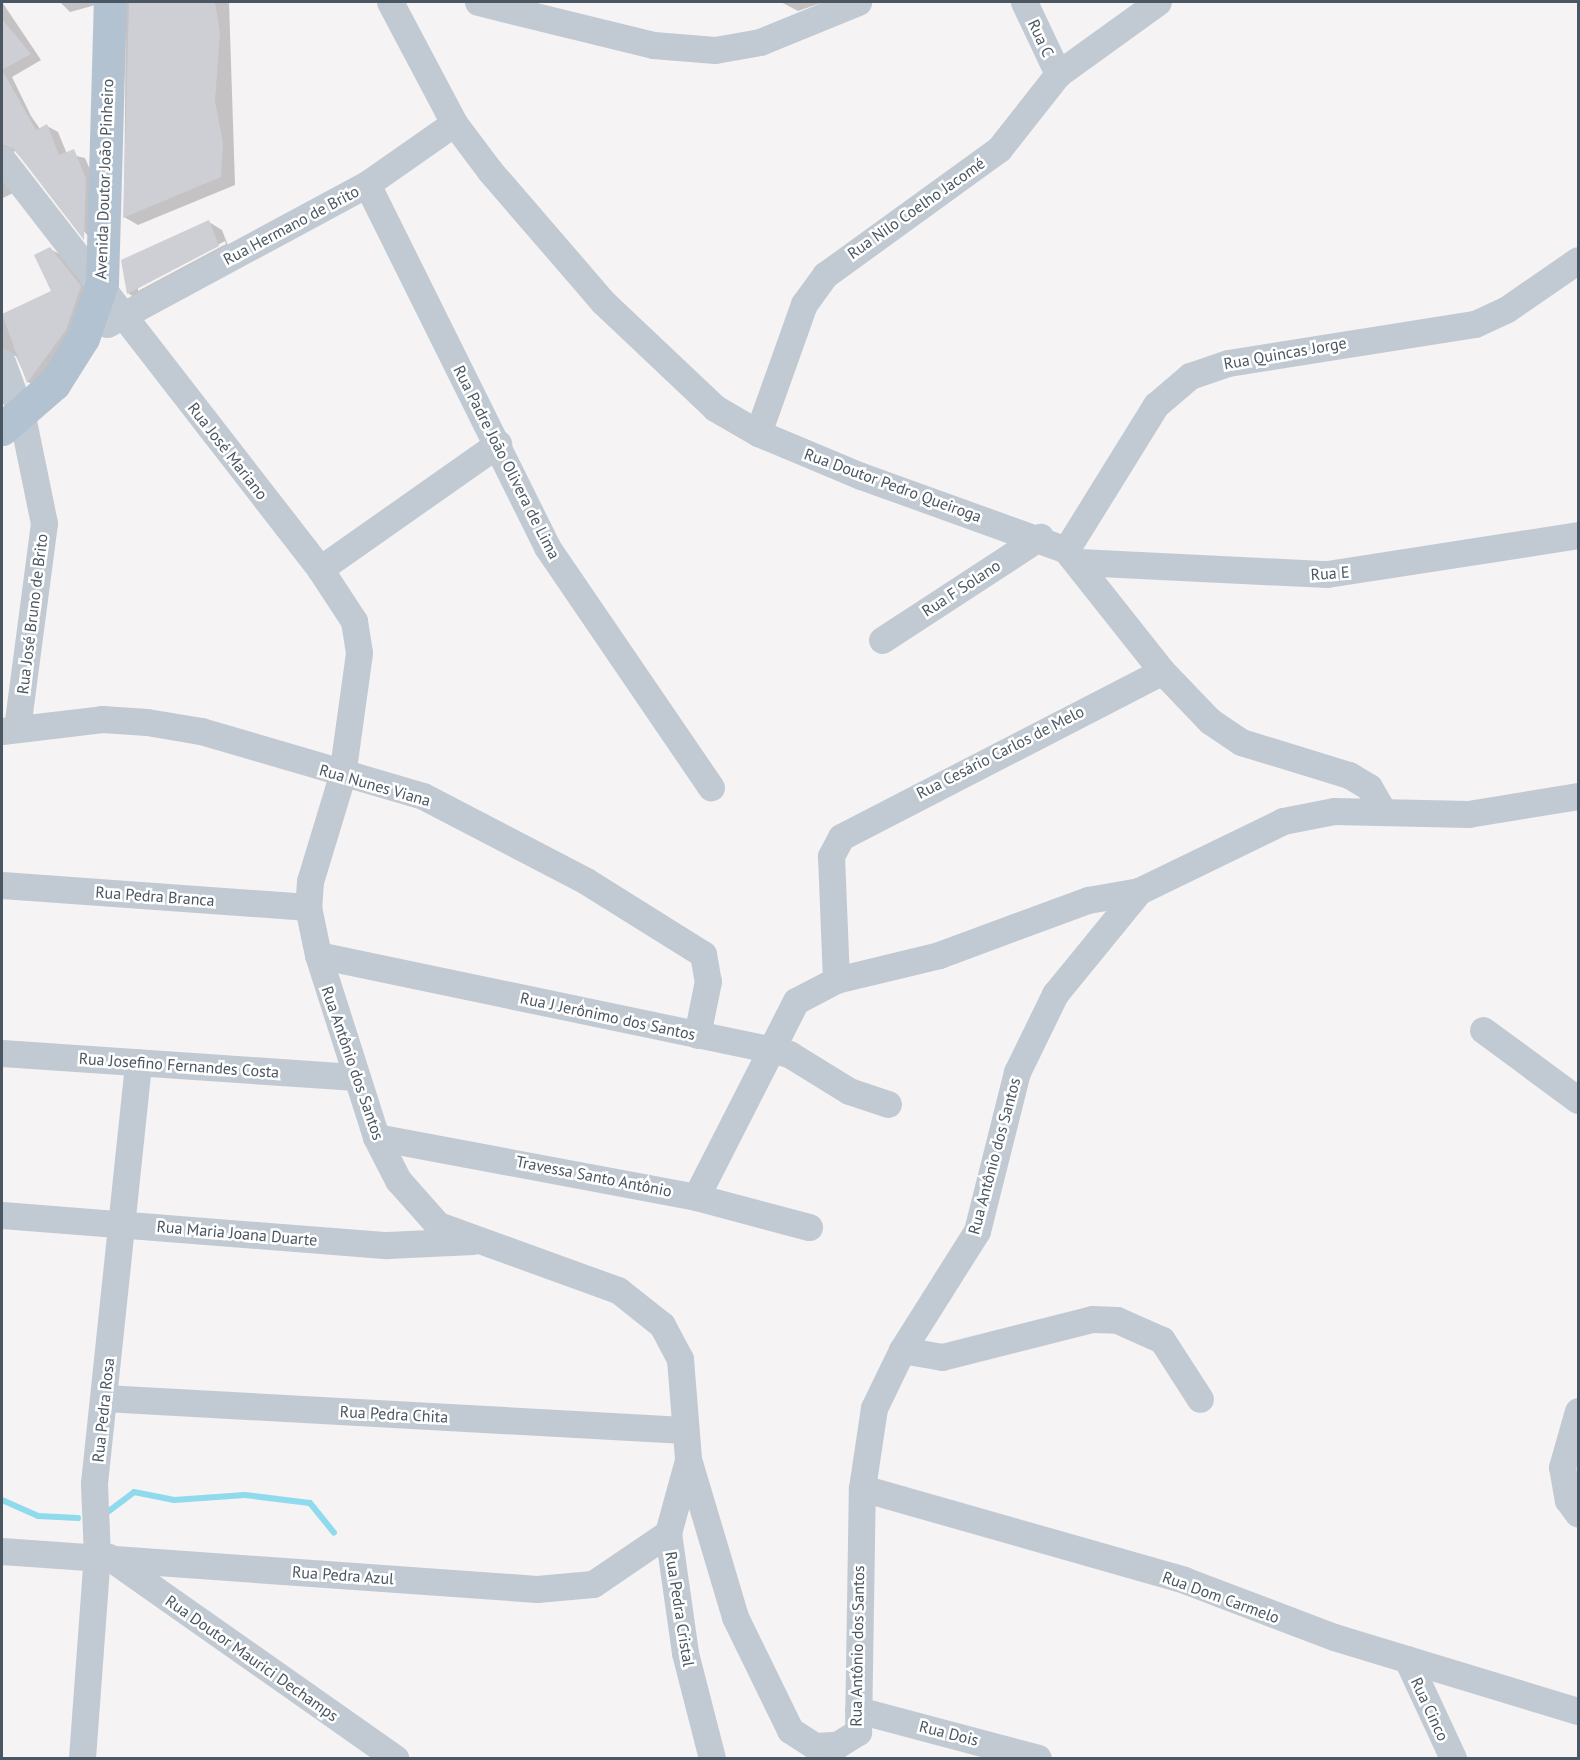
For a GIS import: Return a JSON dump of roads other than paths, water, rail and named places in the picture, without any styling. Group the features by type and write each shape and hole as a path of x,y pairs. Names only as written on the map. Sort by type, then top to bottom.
{"main road":[{"name":"Avenida Doutor João Pinheiro","path":"12,423 54,384 83,338 102,283 110,2"}],"street":[{"name":"Rua Doutor Pedro Queiroga","path":"390,2 454,123 603,302 715,408 758,433 861,476 1040,537 1072,556 1162,671 1222,731 1302,764 1349,775 1369,788 1383,812"},
{"path":"478,2 653,45 715,50 760,42 858,2"},
{"name":"Rua C","path":"1024,2 1058,74"},
{"name":"Rua Nilo Coelho Jacomé","path":"758,433 804,304 825,275 999,149 1058,74 1158,2"},
{"name":"Rua Hermano de Brito","path":"83,338 367,184 454,123"},
{"name":"Rua José Mariano","path":"2,159 102,283 122,316 320,569 354,621 359,639 342,776"},
{"name":"Rua Padre João Olivera de Lima","path":"367,184 498,444 547,547 711,787"},
{"name":"Rua Quincas Jorge","path":"1072,556 1156,405 1190,376 1228,363 1475,324 1507,309 1578,260"},
{"name":"Rua José Bruno de Brito","path":"2,362 12,423 44,523 9,730"},
{"path":"320,569 498,444"},
{"name":"Rua E","path":"1072,556 1299,576 1356,572 1578,535"},
{"name":"Rua F Solano","path":"882,640 1040,537"},
{"name":"Rua Cesário Carlos de Melo","path":"836,980 831,856 842,837 1162,671"},
{"name":"Rua Nunes Viana","path":"9,730 102,719 147,722 201,731 342,776 423,796 586,881 695,947 707,965 708,981 697,1035"},
{"name":"Rua Antônio dos Santos","path":"342,776 310,881 308,907 318,955 376,1137 415,1202 438,1225 473,1241 538,1258 618,1290 662,1324 680,1359 688,1459 735,1617 790,1730 797,1738 825,1747 858,1721 862,1488 874,1408 902,1350 977,1231 1017,1072 1031,1035 1055,994 1138,891 1283,820 1334,811 1468,814 1578,796"},
{"name":"Rua Pedra Branca","path":"2,885 308,907"},
{"path":"696,1197 769,1048 796,1001 836,980 939,955 1088,900 1138,891"},
{"name":"Rua J Jerônimo dos Santos","path":"318,955 697,1035 769,1048 789,1054 849,1091 888,1104"},
{"path":"1483,1030 1578,1100"},
{"name":"Rua Josefino Fernandes Costa","path":"2,1053 356,1077"},
{"name":"Rua Pedra Rosa","path":"82,1758 103,1556 94,1484 138,1062"},
{"name":"Travessa Santo Antônio","path":"376,1137 696,1197 809,1227"},
{"name":"Rua Maria Joana Duarte","path":"2,1215 387,1245 473,1241"},
{"path":"902,1350 942,1357 1092,1319 1117,1320 1162,1340 1200,1399"},
{"name":"Rua Pedra Chita","path":"104,1398 684,1430"},
{"path":"1578,1411 1562,1467 1568,1500 1578,1514"},
{"name":"Rua Pedra Cristal","path":"688,1459 669,1533 685,1653 712,1758"},
{"name":"Rua Dom Carmelo","path":"862,1488 1184,1580 1270,1616 1578,1711"},
{"name":"Rua Pedra Azul","path":"2,1551 103,1556 537,1589 593,1584 669,1533"},
{"name":"Rua Doutor Maurici Dechamps","path":"103,1556 395,1758"},
{"name":"Rua Cinco","path":"1407,1659 1453,1758"},
{"path":"856,1758 858,1721"},
{"name":"Rua Dois","path":"858,1721 1038,1758"}],"waterway":[{"path":"109,1511 134,1492 174,1500 245,1495 310,1503 334,1533"},
{"path":"2,1500 38,1516 78,1518"}]}
